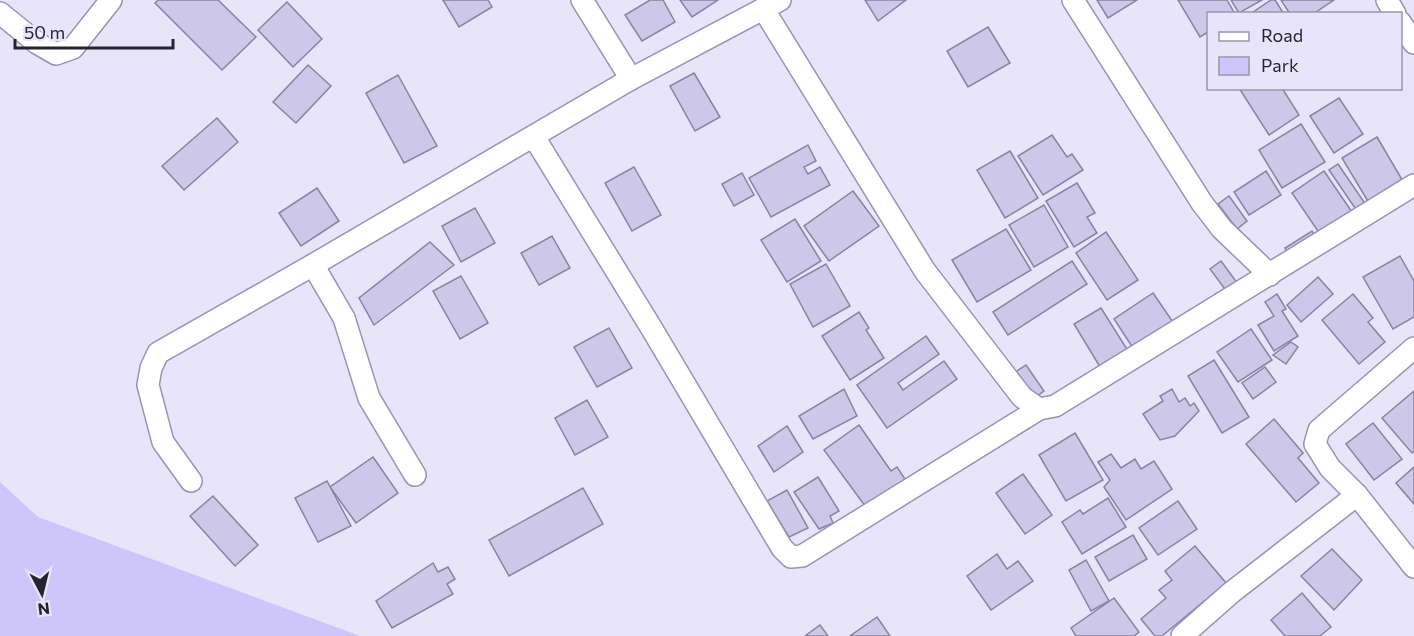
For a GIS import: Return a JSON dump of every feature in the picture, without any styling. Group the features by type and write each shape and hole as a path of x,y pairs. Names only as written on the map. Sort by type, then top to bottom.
{"street":[{"path":"0,13 37,43 56,54 73,48 111,0"},
{"path":"582,0 631,79"},
{"path":"1073,0 1202,202 1222,229 1270,275"},
{"path":"191,481 164,442 148,385 151,368 158,353 313,266 631,79 772,5 925,271 1022,397 1039,409"},
{"path":"1402,24 1414,43"},
{"path":"534,136 782,548 791,557 802,556 1039,409 1055,406 1414,185"},
{"path":"313,266 344,318 369,398 415,475"},
{"path":"1414,348 1319,430 1315,444 1330,468 1357,495 1414,567"},
{"path":"1182,636 1232,592 1357,495"}],"green space":[{"path":"0,482 38,517 360,636 0,636"}],"building":[{"path":"158,0 218,0 256,37 222,70 155,3"},
{"path":"443,0 488,0 492,7 459,27"},
{"path":"650,0 663,0 675,22 642,41 625,15"},
{"path":"680,0 718,0 692,17"},
{"path":"865,0 906,0 878,21"},
{"path":"1097,0 1137,0 1108,18"},
{"path":"1178,0 1227,0 1234,12 1207,12 1207,33 1200,37"},
{"path":"1231,0 1262,0 1241,12 1238,12"},
{"path":"1271,0 1275,0 1283,12 1253,12"},
{"path":"1281,0 1334,0 1316,12 1289,12"},
{"path":"287,2 322,39 293,67 258,30"},
{"path":"988,27 1010,63 968,87 947,51"},
{"path":"308,65 331,86 296,123 273,102"},
{"path":"694,73 720,117 695,131 670,86"},
{"path":"398,75 437,146 404,163 366,93"},
{"path":"1240,90 1283,90 1299,115 1269,135"},
{"path":"1339,98 1363,134 1334,153 1310,116"},
{"path":"217,118 238,142 184,190 162,166"},
{"path":"1301,124 1325,162 1282,188 1259,150"},
{"path":"1052,135 1067,157 1072,154 1083,170 1043,195 1018,156"},
{"path":"1377,137 1404,183 1369,203 1342,158"},
{"path":"808,145 816,161 804,167 808,174 820,167 830,185 771,217 749,178"},
{"path":"1010,151 1038,198 1005,218 977,170"},
{"path":"1338,164 1366,205 1357,211 1329,170"},
{"path":"634,167 661,215 632,231 605,183"},
{"path":"1266,171 1281,195 1249,215 1234,192"},
{"path":"1324,171 1354,215 1322,237 1292,193"},
{"path":"742,173 754,195 734,206 722,184"},
{"path":"1077,183 1095,213 1087,217 1097,233 1074,247 1046,201"},
{"path":"317,188 339,221 301,246 279,213"},
{"path":"853,191 879,226 829,261 804,226"},
{"path":"1229,196 1247,221 1237,229 1218,204"},
{"path":"1044,205 1068,247 1034,267 1009,225"},
{"path":"475,208 495,243 461,262 442,226"},
{"path":"795,219 821,261 787,282 761,240"},
{"path":"1006,229 1031,270 977,302 952,260"},
{"path":"1312,231 1318,242 1292,259 1285,248"},
{"path":"1106,232 1138,280 1107,300 1076,253"},
{"path":"552,236 570,268 539,285 521,253"},
{"path":"430,242 454,265 374,325 359,298"},
{"path":"1400,256 1414,281 1414,317 1393,329 1363,277"},
{"path":"1072,261 1087,284 1008,335 993,312"},
{"path":"1221,261 1241,288 1230,296 1210,269"},
{"path":"826,264 850,306 813,327 790,284"},
{"path":"461,276 488,323 460,339 433,291"},
{"path":"1318,277 1333,294 1301,322 1287,305"},
{"path":"1153,293 1175,325 1135,351 1114,319"},
{"path":"1277,294 1286,309 1282,311 1298,336 1274,351 1258,325 1274,316 1265,302"},
{"path":"1353,294 1373,318 1368,322 1385,342 1359,364 1322,320"},
{"path":"1101,308 1130,354 1103,372 1074,324"},
{"path":"859,312 869,328 866,330 884,358 850,380 822,336"},
{"path":"609,328 632,368 597,387 574,347"},
{"path":"1251,329 1272,360 1238,382 1217,352"},
{"path":"926,336 939,354 898,383 903,390 944,361 957,379 887,428 857,385"},
{"path":"1291,342 1298,347 1286,364 1273,355"},
{"path":"1214,360 1249,417 1222,433 1188,376"},
{"path":"1026,365 1044,391 1033,399 1014,373"},
{"path":"1265,367 1276,382 1253,399 1242,383"},
{"path":"844,389 857,416 813,439 799,416"},
{"path":"1172,389 1179,402 1185,398 1190,406 1194,403 1199,411 1175,436 1160,440 1143,414 1163,401 1160,396"},
{"path":"1414,391 1414,451 1412,453 1382,418"},
{"path":"587,400 608,437 575,455 555,418"},
{"path":"1274,419 1303,453 1298,458 1319,483 1296,502 1246,444"},
{"path":"1373,423 1402,459 1374,480 1346,444"},
{"path":"859,425 891,471 897,467 907,482 868,510 824,450"},
{"path":"787,426 803,452 774,472 758,446"},
{"path":"1075,433 1103,480 1066,501 1039,455"},
{"path":"1111,454 1121,468 1135,459 1141,469 1154,461 1172,489 1126,520 1104,487 1110,480 1098,462"},
{"path":"373,457 398,493 356,523 330,487"},
{"path":"1414,467 1414,504 1396,483"},
{"path":"1023,474 1052,515 1025,534 996,493"},
{"path":"818,477 839,511 830,516 833,523 819,529 794,492"},
{"path":"327,481 351,526 318,542 295,498"},
{"path":"583,488 603,524 509,576 489,540"},
{"path":"787,490 808,528 789,537 767,501"},
{"path":"213,496 258,545 235,566 190,516"},
{"path":"1108,498 1126,527 1082,554 1062,522 1080,510 1083,514"},
{"path":"1178,501 1197,529 1158,555 1139,528"},
{"path":"1133,535 1147,559 1109,581 1095,557"},
{"path":"1195,546 1226,583 1162,636 1155,636 1141,619 1166,598 1159,590 1172,580 1165,571"},
{"path":"1332,549 1362,580 1334,610 1301,576"},
{"path":"997,554 1007,569 1018,561 1033,581 991,610 967,576"},
{"path":"1086,560 1109,601 1091,611 1069,570"},
{"path":"433,563 438,572 448,567 455,579 447,584 453,594 392,628 376,601"},
{"path":"1302,593 1331,627 1320,636 1285,636 1271,620"},
{"path":"1114,598 1139,632 1134,636 1076,636 1071,628"},
{"path":"877,617 890,636 850,636"},
{"path":"820,625 828,636 805,636"}]}
